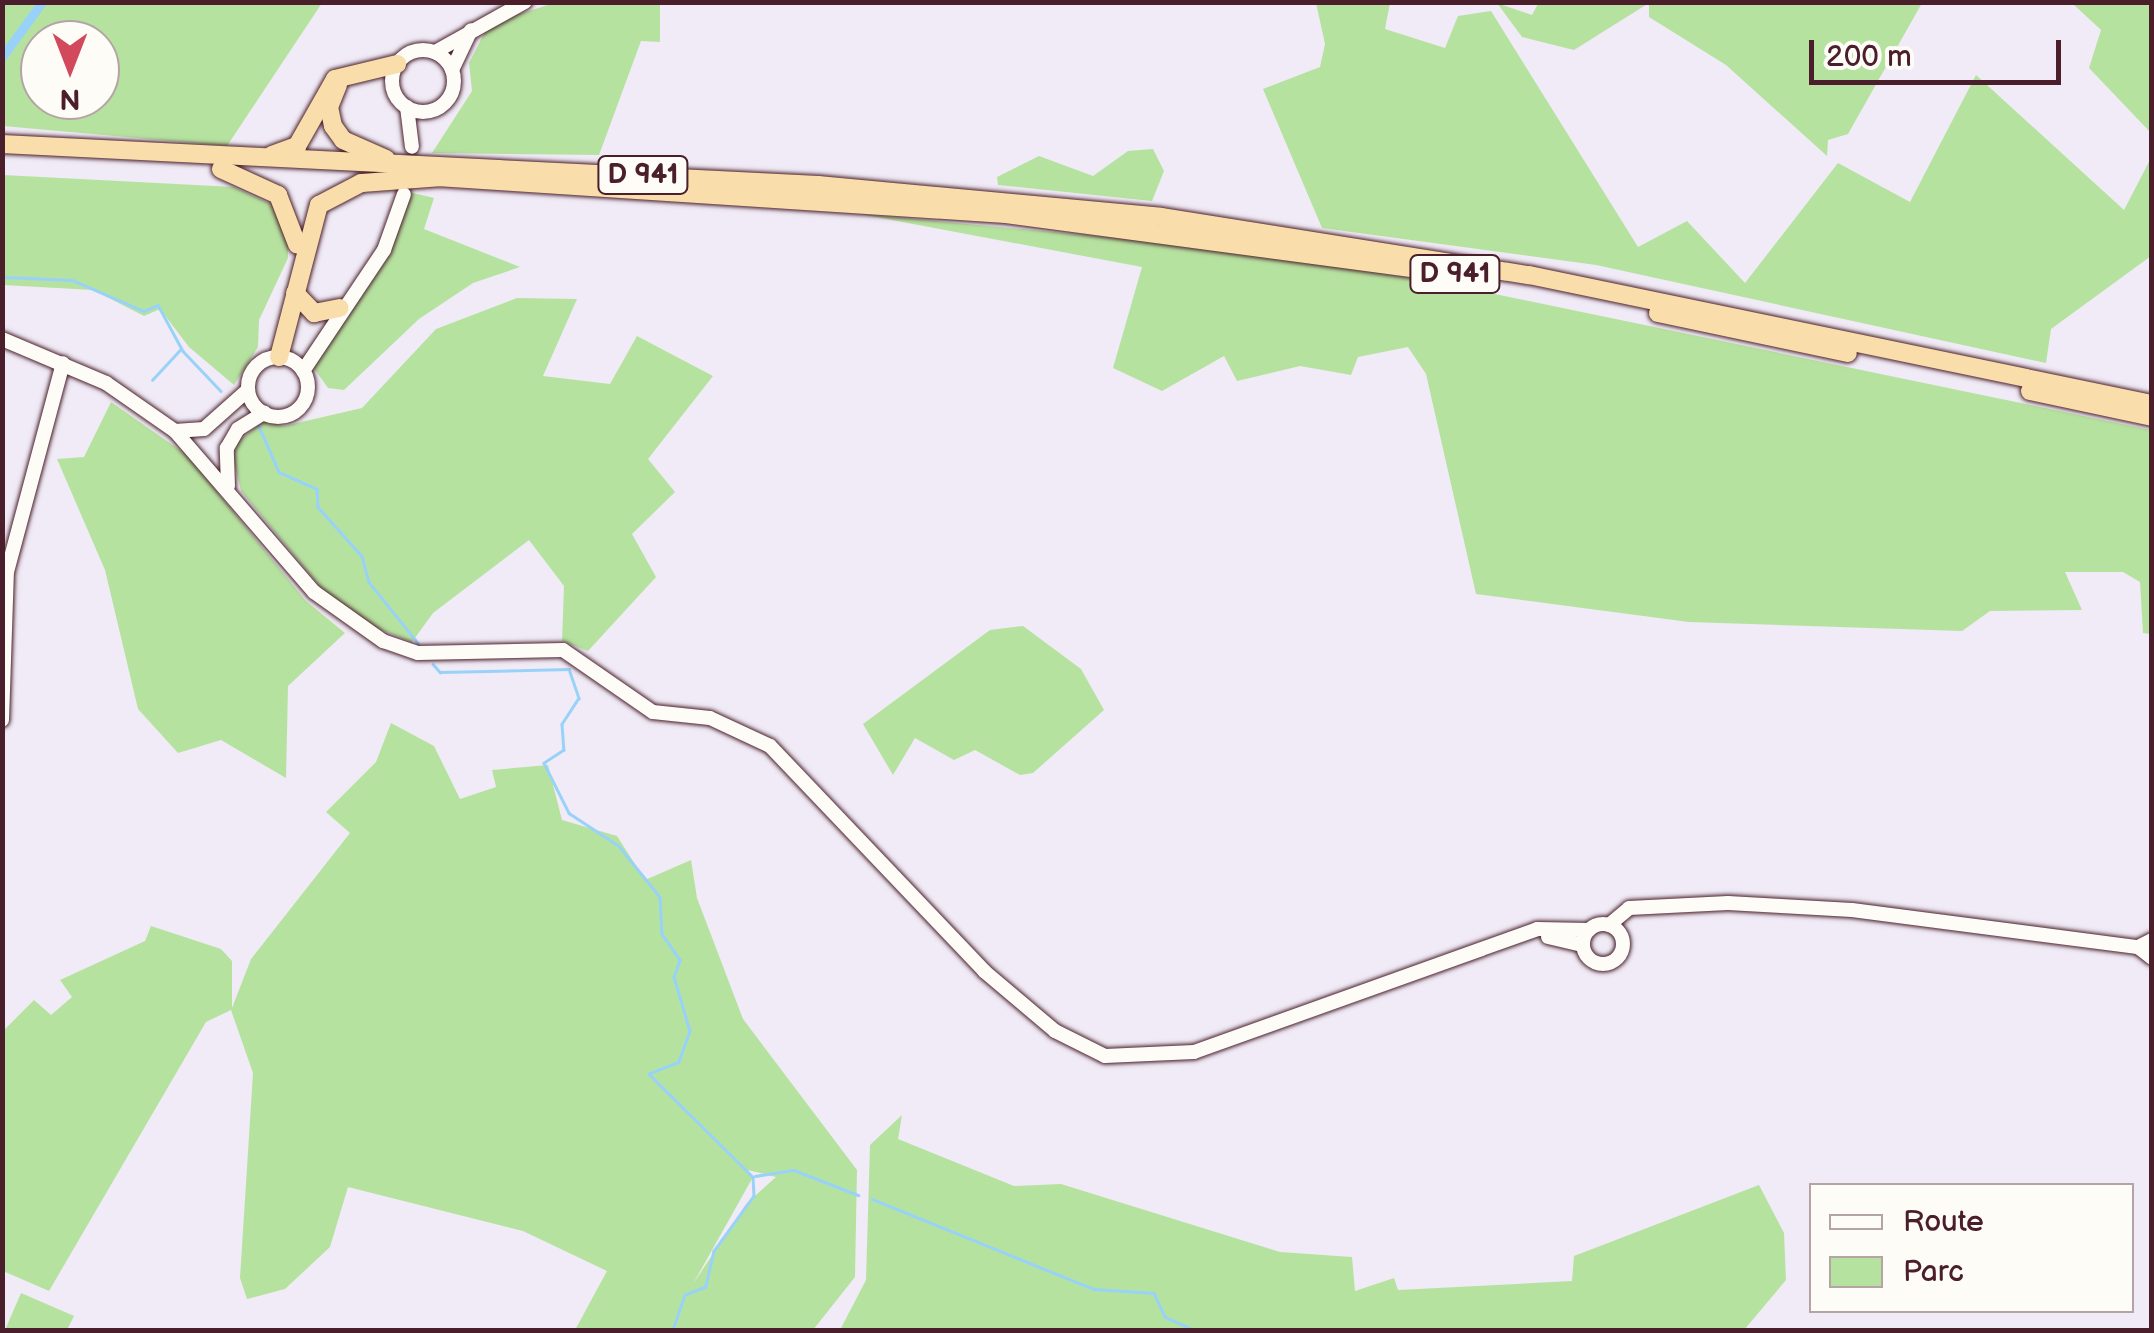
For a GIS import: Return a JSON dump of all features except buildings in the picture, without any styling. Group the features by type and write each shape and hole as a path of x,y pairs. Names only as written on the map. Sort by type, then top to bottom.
{"highway":[{"path":"218,163 291,150 335,79 397,64"},
{"path":"392,83 374,72 353,74 329,107 343,140 406,166"},
{"name":"D 941","path":"2,144 442,178 878,202 1308,252 1607,302 2152,416"},
{"name":"D 941","path":"2,156 406,166 818,185 1161,217 1530,275 2152,404"},
{"path":"218,163 278,195 298,232 278,359"},
{"path":"278,359 312,214 327,197 361,183 442,178"},
{"path":"295,293 314,313 340,308"}],"main road":[{"path":"471,30 452,70 450,96 428,111 412,148 407,107 392,83 397,64 410,52 435,52 471,30 526,2"},
{"path":"435,52 452,70"},
{"path":"407,107 428,111"},
{"path":"198,450 227,448 264,413 299,408 307,393 303,371 319,337 384,250 404,194"},
{"path":"198,450 204,429 278,359 319,337"},
{"path":"2,339 63,363 198,450 314,592 383,641 418,652 563,650 654,712 710,718 770,746 984,970 1078,1046 1136,1059 1194,1052 1537,929 1589,930 1609,925 1638,908 1852,910 2145,944 2152,958"},
{"path":"278,359 303,371"},
{"path":"2,720 7,572 63,363"},
{"path":"248,390 264,413"},
{"path":"175,432 204,429"},
{"path":"227,448 228,487"},
{"path":"1389,984 1539,938 1583,945 1594,963 1610,964 1622,954 1622,936 1638,908"},
{"path":"1609,925 1622,936"},
{"path":"1583,945 1589,930"}],"green space":[{"path":"1539,2 1922,3 1848,134 1828,140 1827,156 1726,65 1649,17 1649,3 1574,50 1522,37 1497,3 1532,15"},
{"path":"2,3 322,3 227,146 3,126"},
{"path":"554,3 660,3 660,42 641,41 599,155 432,153 472,91 469,63 489,24"},
{"path":"1316,3 1390,3 1385,29 1445,48 1458,16 1491,11 1638,247 1687,221 1745,283 1838,163 1910,202 1976,75 2124,210 2151,158 2151,256 2051,329 2046,363 1596,265 1322,228 1263,89 1320,67 1325,44"},
{"path":"2072,3 2151,3 2151,133 2089,68 2101,30"},
{"path":"1153,149 1164,171 1152,201 998,185 997,177 1039,156 1093,176 1128,151"},
{"path":"3,175 234,187 273,205 288,232 288,258 259,320 258,347 234,385 189,347 160,309 144,316 93,290 3,285"},
{"path":"409,192 434,198 424,229 520,267 473,283 419,319 344,390 328,388 313,367"},
{"path":"860,214 1216,247 1442,283 2151,430 2151,634 2143,633 2140,582 2123,572 2065,572 2082,610 1990,611 1962,631 1689,622 1476,594 1426,374 1408,347 1358,357 1351,375 1300,366 1237,381 1224,356 1162,391 1113,368 1142,267"},
{"path":"517,298 577,299 543,376 610,384 637,336 713,376 648,459 675,492 632,534 656,577 588,651 562,641 564,586 529,540 433,613 412,642 371,626 322,589 241,491 233,458 238,441 264,421 284,426 362,408 436,329"},
{"path":"111,402 187,455 306,601 345,633 288,686 286,778 221,740 178,753 138,709 105,570 57,459 84,457"},
{"path":"1023,626 1081,669 1104,710 1033,773 1020,775 975,750 954,760 915,738 893,775 863,724 990,630"},
{"path":"391,723 434,746 460,799 496,787 492,770 548,765 562,820 617,836 645,880 691,860 697,898 743,1019 857,1170 855,1277 813,1330 575,1330 607,1271 523,1231 348,1187 330,1247 285,1289 247,1299 240,1278 253,1073 231,1010 206,1022 49,1291 3,1271 3,1031 34,1000 51,1015 72,997 60,980 145,941 151,926 221,949 232,961 232,1008 251,959 350,833 326,812 376,762","holes":["748,1170 776,1177 746,1204 693,1284 753,1177"]},
{"path":"902,1115 898,1139 1014,1186 1061,1184 1280,1252 1352,1257 1355,1291 1394,1278 1398,1290 1572,1281 1574,1256 1759,1185 1784,1233 1786,1280 1744,1330 840,1330 866,1280 870,1145"},
{"path":"21,1293 74,1316 67,1330 5,1330"}],"waterway":[{"path":"2,57 42,2"},
{"path":"2,277 72,280 144,311 158,305 183,351 221,391"},
{"path":"152,380 180,350"},
{"path":"259,426 279,472 317,489 318,507 362,556 369,582 418,643"},
{"path":"433,664 440,672 569,669 579,698 562,724 564,750 544,763 569,813 619,846 660,897 662,934 680,960 674,977 690,1031 679,1062 649,1074 753,1177 754,1196 714,1251 706,1287 685,1295 673,1330"},
{"path":"755,1176 794,1170 858,1195"},
{"path":"872,1199 1094,1289 1154,1293 1165,1317 1194,1330"}]}
